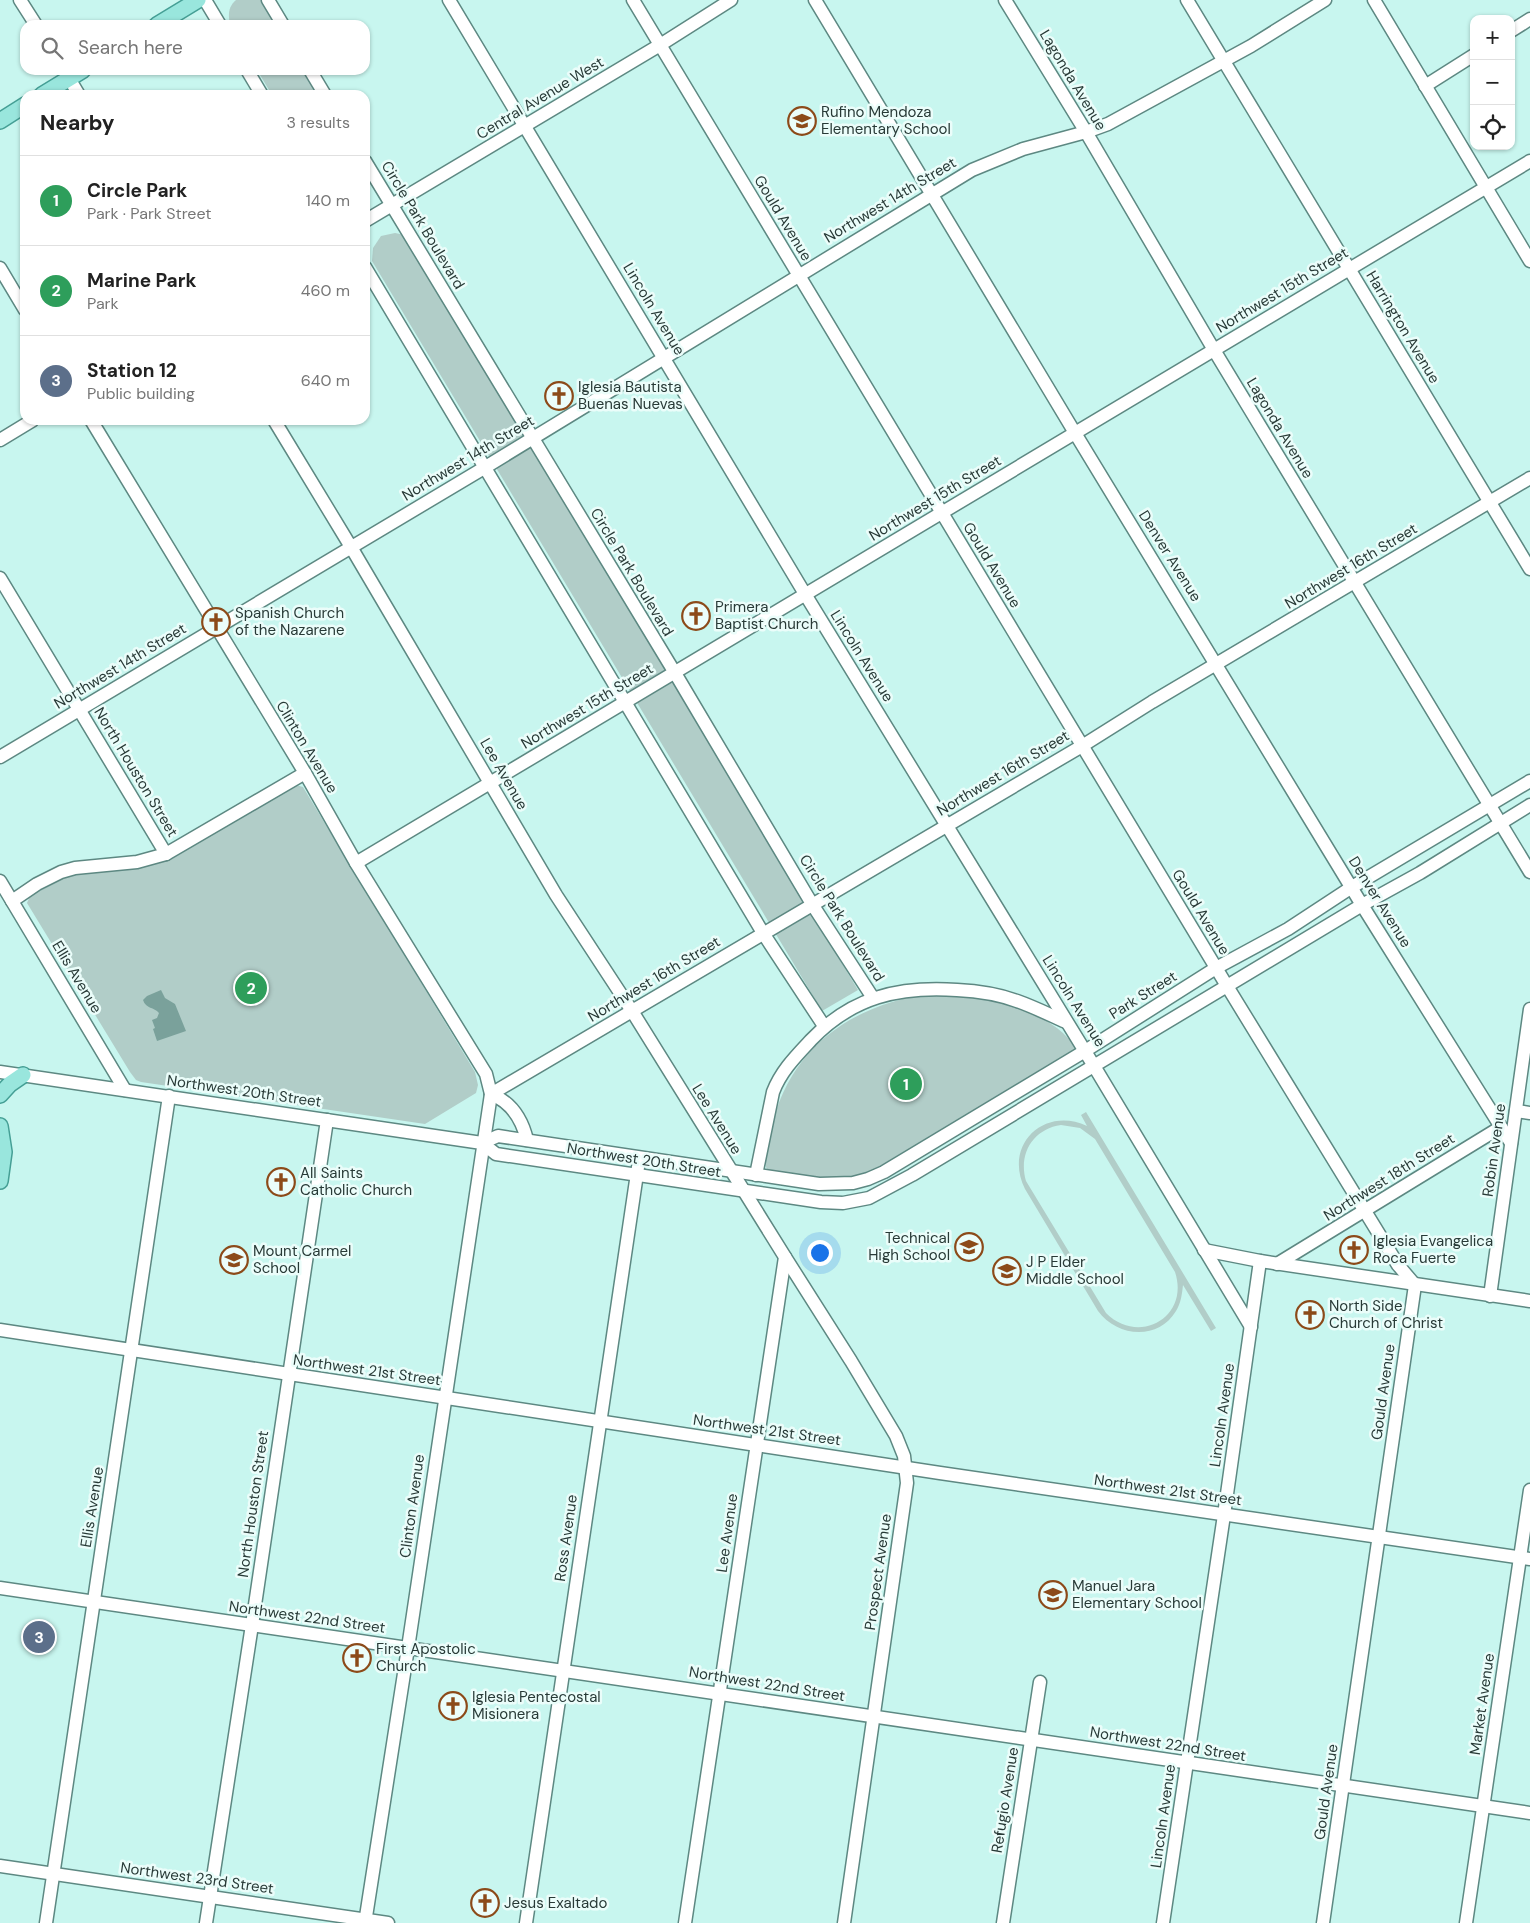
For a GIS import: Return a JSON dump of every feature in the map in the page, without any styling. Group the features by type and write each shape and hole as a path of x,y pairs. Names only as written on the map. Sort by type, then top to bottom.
{"main road":[{"path":"165,20 198,0"},
{"path":"48,90 66,75"},
{"path":"0,120 20,108"},
{"path":"0,1095 10,1084 23,1075"},
{"path":"0,1126 4,1152 0,1181"}],"street":[{"path":"20,0 33,20"},
{"path":"205,0 217,20"},
{"path":"268,0 280,20"},
{"name":"Lincoln Avenue","path":"450,0 806,594 1085,1051 1250,1327"},
{"name":"Gould Avenue","path":"633,0 1216,968 1398,1266 1415,1285 1323,1923"},
{"name":"Central Avenue West","path":"370,218 660,45 731,0"},
{"name":"Denver Avenue","path":"815,0 1362,905 1501,1126"},
{"name":"Lagonda Avenue","path":"1004,0 1086,132 1214,350 1530,872"},
{"name":"Harrington Avenue","path":"1187,0 1530,569"},
{"name":"Northwest 14th Street","path":"0,757 484,468 972,170 1023,148 1086,132 1108,124 1251,46 1326,0"},
{"path":"1374,0 1530,261"},
{"path":"1515,28 1530,19"},
{"path":"1425,86 1470,57"},
{"path":"68,75 77,90"},
{"path":"250,75 259,90"},
{"path":"313,75 322,90"},
{"name":"Northwest 15th Street","path":"356,863 1530,161"},
{"name":"Circle Park Boulevard","path":"370,169 812,904 873,998"},
{"path":"0,268 20,302"},
{"path":"370,275 763,933 824,1026"},
{"path":"0,440 25,425"},
{"name":"Clinton Avenue","path":"94,425 305,773 356,863 486,1074 491,1094 482,1143 408,1648 365,1922"},
{"name":"Lee Avenue","path":"277,425 556,895 632,1011 729,1170 745,1192 785,1257 684,1923"},
{"name":"Northwest 16th Street","path":"491,1094 1082,746 1530,478"},
{"name":"North Houston Street","path":"0,578 166,854"},
{"path":"12,901 37,884 61,872 76,868 137,862 166,854 305,773"},
{"name":"Park Street","path":"729,1170 819,1184 839,1184 868,1179 1085,1051 1216,968 1288,929 1352,887 1530,781"},
{"path":"745,1192 821,1202 843,1203 870,1198 912,1175 1362,905 1420,873 1530,805"},
{"name":"Ellis Avenue","path":"0,881 125,1090"},
{"path":"756,1175 773,1092 777,1081 796,1056 824,1026 854,1006 891,992 941,989 972,991 1017,1001 1066,1022"},
{"name":"Robin Avenue","path":"1490,1296 1530,1009"},
{"name":"Northwest 20th Street","path":"0,1072 482,1143 496,1154 745,1192"},
{"path":"491,1094 509,1104 524,1129 527,1140"},
{"name":"Ellis Avenue","path":"46,1923 169,1096"},
{"path":"1516,1111 1530,1113"},
{"name":"North Houston Street","path":"206,1923 327,1120"},
{"path":"1501,1126 1511,1143"},
{"name":"Northwest 18th Street","path":"1276,1264 1501,1126"},
{"name":"Northwest 20th Street","path":"482,1143 498,1136 729,1170"},
{"name":"Ross Avenue","path":"526,1923 639,1157"},
{"path":"1204,1250 1276,1264 1530,1301"},
{"name":"Prospect Avenue","path":"785,1257 896,1436 904,1456 906,1468 907,1483 844,1923"},
{"name":"Lincoln Avenue","path":"1164,1923 1260,1261"},
{"name":"Northwest 21st Street","path":"0,1330 906,1468 1525,1558"},
{"name":"Market Avenue","path":"1466,1923 1483,1807 1525,1558 1530,1490"},
{"name":"Northwest 22nd Street","path":"0,1588 1530,1813"},
{"name":"Refugio Avenue","path":"1003,1923 1040,1682"},
{"name":"Northwest 23rd Street","path":"0,1866 210,1896 365,1922 388,1923"}],"shaded area":[{"path":"236,0 261,0 275,20 229,20 231,5"},
{"path":"260,75 309,75 318,90 269,90"},
{"path":"395,233 405,235 858,990 822,1011 372,261 373,248 381,236"},
{"path":"296,785 303,787 475,1072 478,1085 476,1093 425,1124 136,1080 27,903 30,896 66,877 151,865 178,855"},
{"path":"161,990 165,998 175,1004 186,1031 157,1041 152,1020 157,1018 159,1013 146,1005 143,1000 147,996"},
{"path":"937,993 987,999 1034,1014 1063,1033 1073,1044 1076,1051 880,1169 839,1181 768,1171 765,1162 766,1151 780,1100 793,1074 810,1052 830,1033 853,1018 879,1006 907,998"},
{"path":"1086,1112 1216,1328 1211,1331 1183,1285 1182,1295 1176,1311 1168,1321 1148,1331 1137,1332 1116,1326 1106,1320 1098,1311 1025,1189 1020,1173 1019,1158 1024,1144 1032,1134 1043,1126 1056,1121 1071,1121 1087,1126 1081,1115","holes":["1061,1125 1080,1128 1095,1139 1175,1272 1178,1288 1175,1302 1168,1313 1158,1322 1146,1326 1133,1327 1119,1323 1106,1313 1026,1181 1024,1171 1026,1152 1036,1137 1051,1127"]}],"place":[{"name":"Rufino Mendoza Elementary School","path":"802,121"},
{"name":"Iglesia Bautista Buenas Nuevas","path":"559,396"},
{"name":"Primera Baptist Church","path":"696,616"},
{"name":"Spanish Church of the Nazarene","path":"216,622"},
{"name":"Marine Park","path":"251,988"},
{"name":"Circle Park","path":"906,1084"},
{"name":"All Saints Catholic Church","path":"281,1182"},
{"name":"Technical High School","path":"969,1247"},
{"name":"Iglesia Evangelica Roca Fuerte","path":"1354,1250"},
{"name":"Mount Carmel School","path":"234,1260"},
{"name":"J P Elder Middle School","path":"1007,1271"},
{"name":"North Side Church of Christ","path":"1310,1315"},
{"name":"Manuel Jara Elementary School","path":"1053,1595"},
{"name":"Station 12","path":"39,1637"},
{"name":"First Apostolic Church","path":"357,1658"},
{"name":"Iglesia Pentecostal Misionera","path":"453,1706"},
{"name":"Jesus Exaltado","path":"485,1903"}]}
